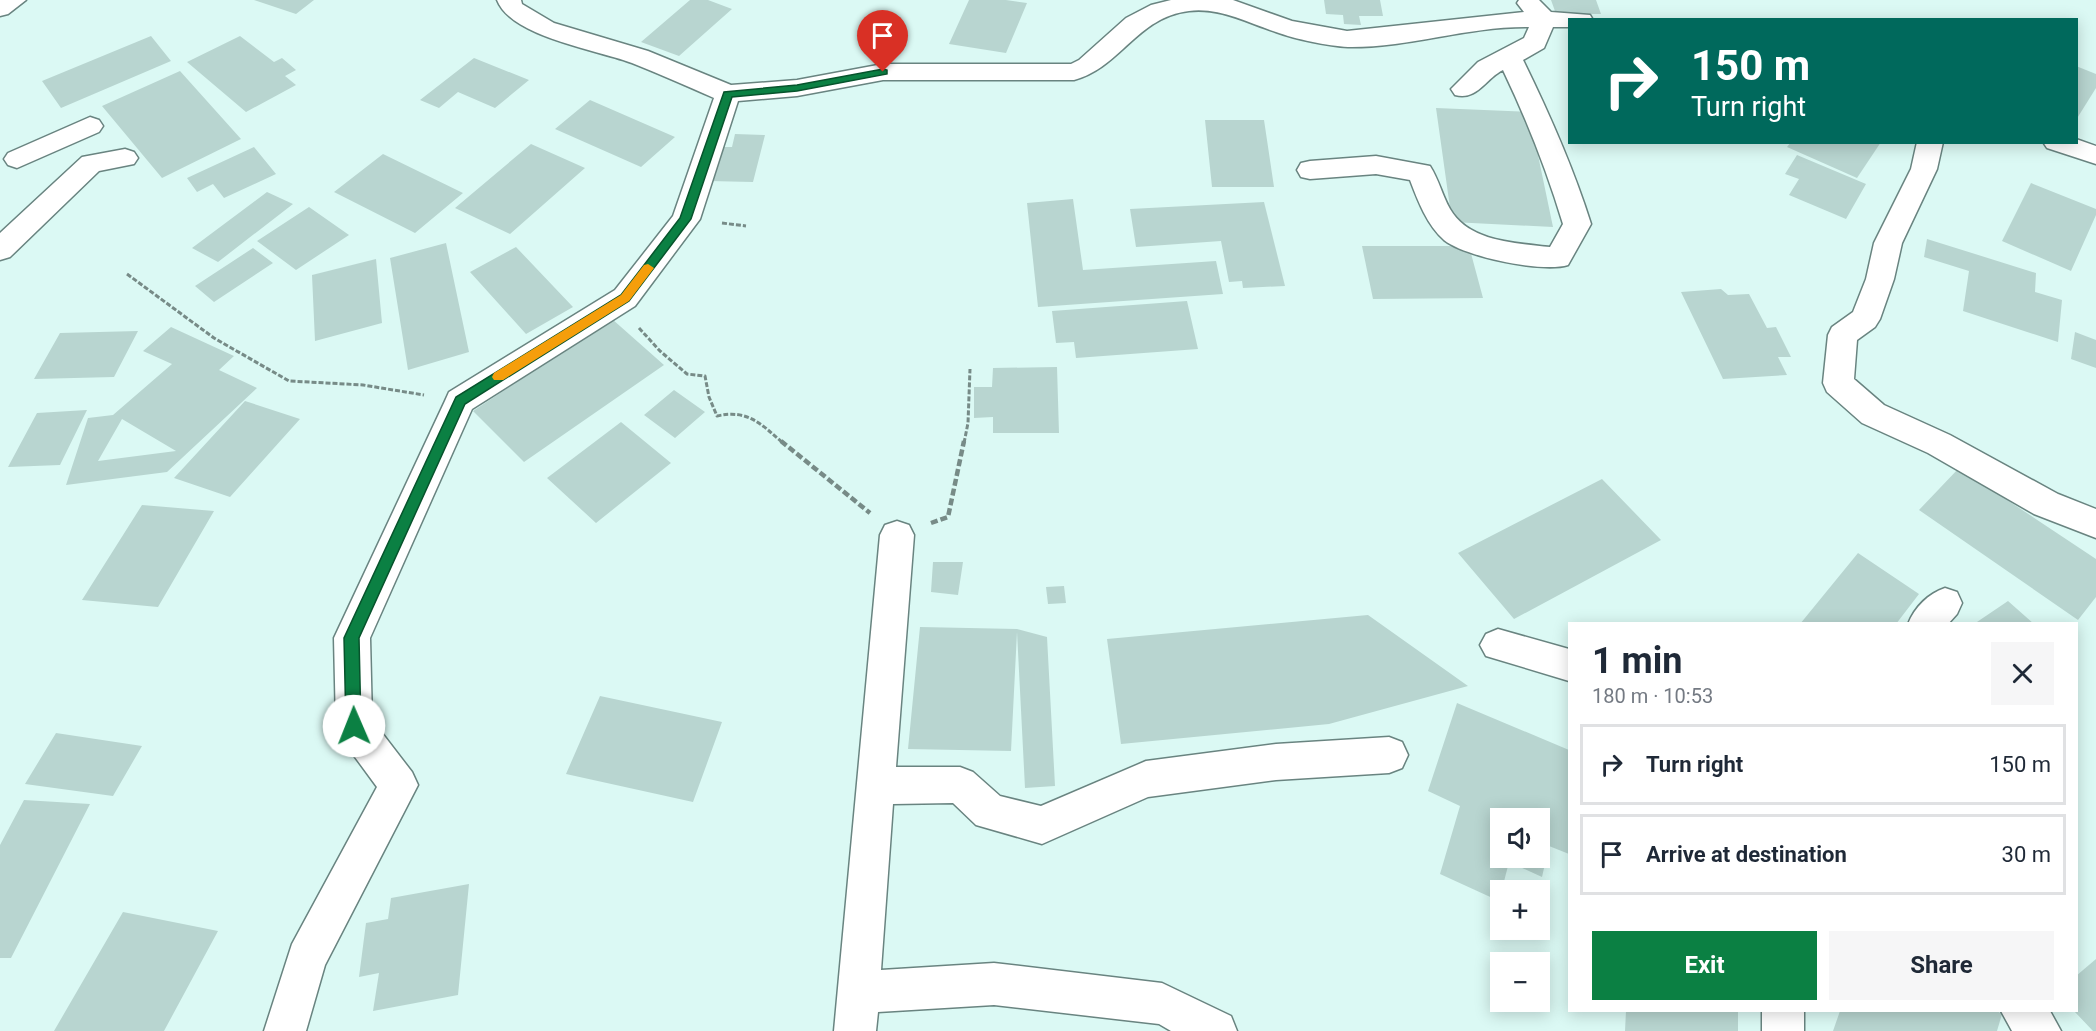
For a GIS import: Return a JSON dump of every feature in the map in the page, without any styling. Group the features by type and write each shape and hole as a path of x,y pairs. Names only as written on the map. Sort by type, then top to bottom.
{"street":[{"path":"0,9 14,0"},
{"path":"510,0 512,9 545,28 639,57 728,94 797,88 883,72 1074,72 1088,66 1143,19 1159,10 1190,2 1232,7 1287,28 1347,39 1425,32 1518,19 1568,20"},
{"path":"1526,0 1544,19"},
{"path":"1464,89 1487,68 1535,44 1544,19"},
{"path":"1310,170 1376,165 1421,173 1433,206 1455,234 1494,248 1558,258 1577,224 1566,189 1551,156 1542,125 1509,57"},
{"path":"285,1031 306,958 399,785 354,726 352,638 460,401 625,298 686,219 728,94"},
{"path":"8,155 90,126"},
{"path":"1930,144 1924,169 1888,243 1880,279 1865,320 1843,335 1838,383 1873,414 1939,444 2046,504 2096,524"},
{"path":"2062,144 2096,155"},
{"path":"8,155 65,186"},
{"path":"0,250 91,163 125,158"},
{"path":"897,535 856,1011 994,984 1162,1004 1216,1031"},
{"path":"1498,645 1568,665"},
{"path":"875,786 960,784 990,812 1042,825 1146,779 1276,762 1389,755"},
{"path":"1783,1012 1783,1031"},
{"path":"2023,1012 2040,1031"}],"path":[{"path":"127,274 214,338 289,381 363,385 460,401"},
{"path":"617,303 660,351 687,374 705,376 709,397 717,416 731,413 753,418 897,535 948,517 968,423 970,369"}],"building":[{"path":"254,0 314,0 296,14"},
{"path":"690,0 708,0 732,9 679,56 641,42"},
{"path":"969,0 1006,0 1027,3 1006,53 949,44"},
{"path":"1324,0 1380,0 1383,16 1359,16 1361,25 1344,24 1343,15 1326,14"},
{"path":"1551,0 1596,0 1601,14 1556,14"},
{"path":"151,36 171,61 61,108 42,81"},
{"path":"240,36 274,62 282,58 296,70 285,76 296,85 246,112 187,62"},
{"path":"474,58 529,80 495,108 458,92 439,108 420,100"},
{"path":"2078,67 2096,74 2096,88 2078,117"},
{"path":"180,71 241,139 162,178 102,106"},
{"path":"590,100 675,137 641,167 555,129"},
{"path":"1436,108 1529,112 1553,227 1452,222"},
{"path":"1205,120 1264,120 1274,187 1212,187"},
{"path":"735,134 765,135 753,182 709,181 719,147 732,147"},
{"path":"531,144 585,168 510,234 455,208"},
{"path":"1789,144 1880,144 1857,178 1787,147"},
{"path":"254,147 276,174 224,198 213,184 197,192 187,178"},
{"path":"383,154 463,193 415,233 334,192"},
{"path":"1797,155 1866,184 1846,219 1789,195 1799,179 1785,174"},
{"path":"2031,183 2096,209 2096,215 2071,271 2002,241"},
{"path":"267,192 293,204 218,262 192,248"},
{"path":"1073,199 1083,270 1216,261 1223,294 1038,307 1027,203"},
{"path":"1264,202 1285,286 1243,288 1242,281 1229,282 1221,241 1136,247 1130,209"},
{"path":"309,207 349,235 296,270 257,241"},
{"path":"1927,239 2036,273 2035,292 2062,300 2058,342 1963,311 1969,271 1924,257"},
{"path":"446,243 469,352 408,370 390,258"},
{"path":"1362,246 1469,246 1483,298 1373,299"},
{"path":"516,247 573,307 526,334 470,272"},
{"path":"253,248 273,263 214,302 195,286"},
{"path":"376,259 382,323 315,341 312,275"},
{"path":"1721,289 1728,295 1749,294 1767,328 1776,327 1791,357 1778,357 1787,375 1723,379 1681,292"},
{"path":"1187,301 1198,349 1076,358 1074,342 1056,343 1052,311"},
{"path":"612,319 664,365 524,462 473,411"},
{"path":"171,327 234,356 219,370 257,388 167,472 66,485 88,418 113,415 172,364 143,351","holes":["122,419 176,451 98,461"]},
{"path":"138,331 114,377 34,379 60,333"},
{"path":"2075,332 2096,340 2096,368 2071,359"},
{"path":"1057,367 1059,433 993,433 993,417 974,418 974,387 992,387 993,368"},
{"path":"674,390 705,412 675,438 644,415"},
{"path":"245,401 300,419 230,497 174,478"},
{"path":"87,410 60,465 8,467 37,413"},
{"path":"621,422 671,463 596,523 547,478"},
{"path":"1959,468 2096,559 2096,597 2078,620 1919,510"},
{"path":"1602,479 1661,540 1514,619 1458,553"},
{"path":"142,505 214,511 158,607 82,600"},
{"path":"1858,553 1919,594 1898,622 1802,622"},
{"path":"933,562 963,562 958,595 931,592"},
{"path":"1064,586 1066,603 1048,604 1046,587"},
{"path":"2008,601 2032,622 1977,622"},
{"path":"1368,615 1468,686 1329,724 1121,744 1107,639"},
{"path":"920,627 1017,629 1047,637 1055,786 1025,788 1017,632 1011,751 908,749"},
{"path":"600,696 722,722 693,802 566,774"},
{"path":"1457,703 1568,750 1568,854 1550,846 1550,808 1490,808 1490,868 1507,868 1504,880 1490,880 1490,897 1440,874 1460,806 1428,791"},
{"path":"56,733 142,746 113,796 25,784"},
{"path":"24,800 90,804 11,958 0,958 0,845"},
{"path":"1522,868 1544,868 1542,877"},
{"path":"469,884 458,995 373,1011 379,973 359,977 366,923 388,919 391,898"},
{"path":"123,912 218,931 164,1031 54,1031"},
{"path":"2096,959 2096,1031 2093,1031 2075,1012 2078,1012 2078,974"},
{"path":"1626,1012 1738,1012 1738,1031 1625,1031"},
{"path":"1840,1012 1999,1012 2002,1014 1997,1031 1833,1031"}],"slow traffic":[{"path":"499,377 625,298 648,268"}],"route":[{"path":"354,726 352,638 460,401 625,298 686,219 728,94 797,88 883,72"}]}
